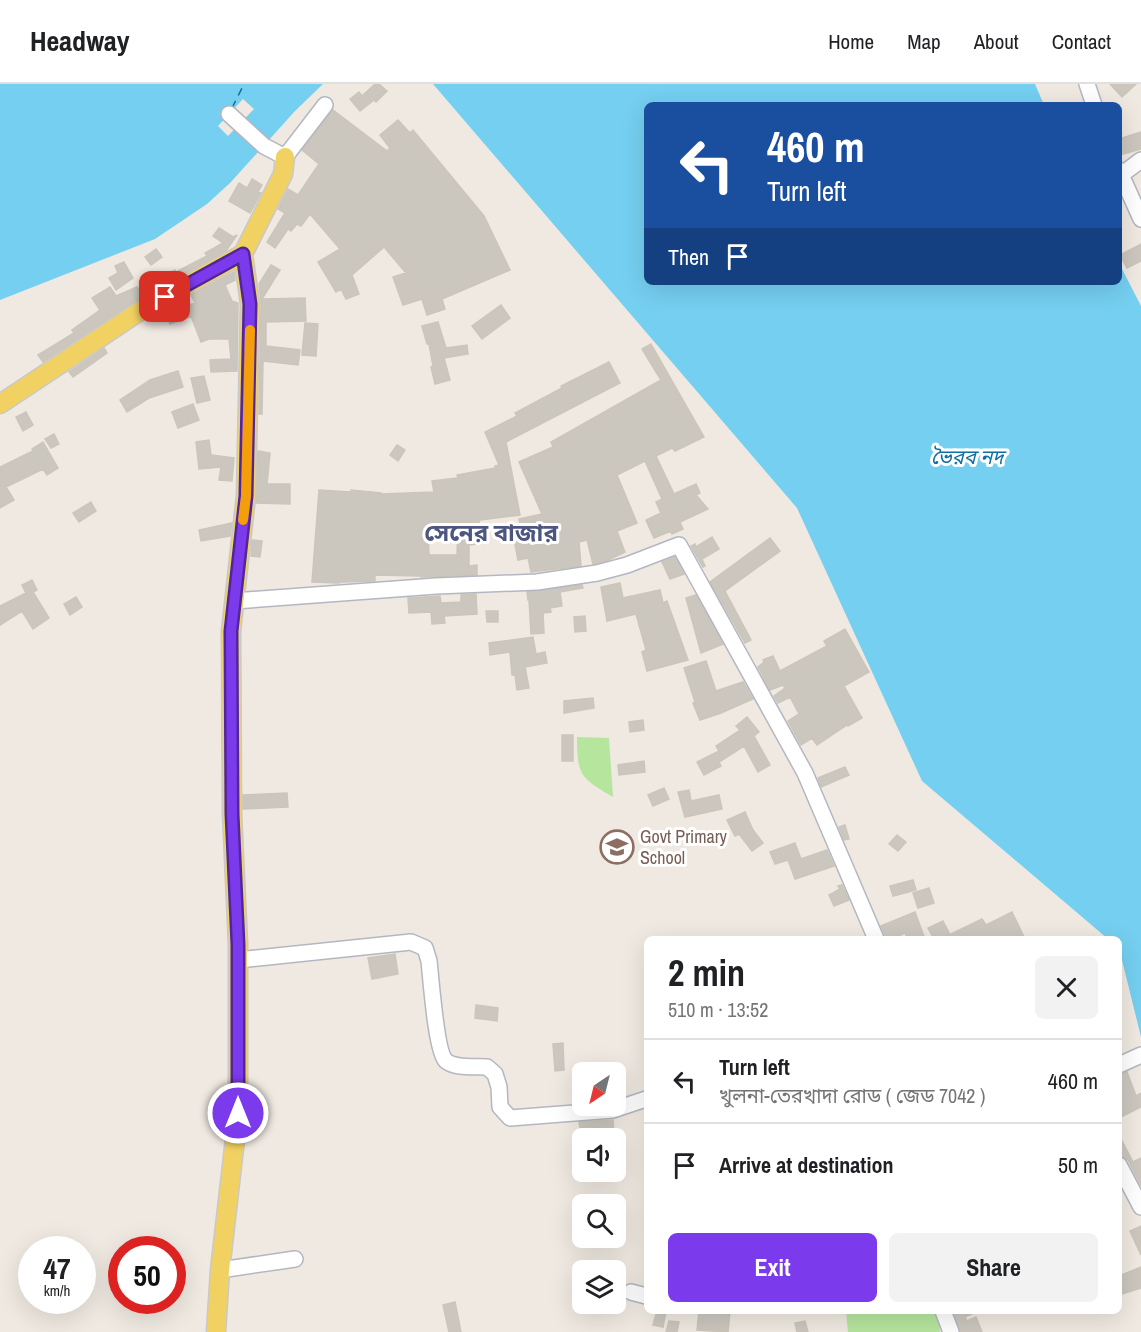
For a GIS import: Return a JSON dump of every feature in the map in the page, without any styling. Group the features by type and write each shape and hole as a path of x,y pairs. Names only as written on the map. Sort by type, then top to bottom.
{"main road":[{"path":"0,404 146,308 243,254 283,174 285,157"},
{"path":"211,1329 238,1113 238,960 232,814 231,631 246,484 250,304 243,254"}],"street":[{"path":"1086,84 1093,102"},
{"path":"229,114 264,146 285,157 326,105"},
{"path":"1122,171 1141,160"},
{"path":"1122,176 1141,219"},
{"path":"234,602 436,586 537,582 597,573 627,565 680,545 805,773 875,936"},
{"path":"238,960 411,942 425,948 429,961 439,1045 444,1059 453,1065 487,1067 495,1074 499,1087 500,1107 510,1118 613,1110 644,1100"},
{"path":"1122,1064 1141,1055"},
{"path":"1122,1171 1141,1207"},
{"path":"220,1270 295,1259"},
{"path":"631,1292 644,1295"},
{"path":"944,1314 951,1332"}],"green space":[{"path":"577,737 609,738 613,797 594,785 583,774 578,760"},
{"path":"846,1314 938,1314 940,1332 848,1332"}],"water":[{"path":"0,84 323,84 295,111 230,183 207,204 155,239 0,300"},
{"name":"ভৈরব নদ","path":"433,84 1035,84 1043,102 644,102 644,285 1122,285 1122,269 1141,306 1141,1037 1122,960 1122,936 1104,936 922,781 797,508"}],"pier":[{"path":"243,99 254,109 228,136 218,126"}],"building":[{"path":"375,84 379,84 387,91 376,102 374,100 360,111 350,99 359,92 362,96"},
{"path":"1110,84 1136,84 1122,97"},
{"path":"333,110 387,151 390,148 380,135 398,120 410,133 413,130 484,216 510,270 442,299 445,309 427,315 422,299 403,305 393,277 406,273 384,247 352,275 359,294 346,299 341,289 336,292 318,262 340,249 310,214 301,226 297,224 291,231 288,229 275,248 267,242 285,213 278,209 288,189 298,195 319,164 302,150"},
{"path":"1141,132 1141,149 1123,154 1122,138"},
{"path":"252,179 262,185 258,192 261,193 250,213 229,201 239,183 247,188"},
{"path":"219,228 233,237 237,235 226,251 140,298 43,362 38,355 74,333 72,330 100,310 92,298 110,287 116,296 137,287 139,290 160,277 175,270 176,272 207,256 205,253 223,243 213,236"},
{"path":"1141,244 1141,261 1127,268 1122,254"},
{"path":"156,249 162,257 151,265 145,257"},
{"path":"124,262 133,278 116,290 109,278 118,273 115,266"},
{"path":"271,265 280,270 262,299 305,298 306,321 266,322 266,346 300,350 298,365 263,361 262,414 259,414 261,304 259,284"},
{"path":"234,272 235,280 225,285 232,301 238,303 237,371 211,372 210,360 231,359 229,339 209,339 201,342 191,316 170,324 166,312 195,303 191,295"},
{"path":"501,305 510,318 482,339 472,326"},
{"path":"438,322 446,348 467,345 468,354 444,358 450,380 435,384 429,344 427,344 422,326"},
{"path":"305,323 318,324 316,356 302,355"},
{"path":"651,344 704,437 675,451 672,448 656,456 674,494 696,484 700,493 696,495 708,509 680,522 683,529 654,538 646,520 661,513 656,502 662,499 645,461 617,475 637,523 617,531 625,552 593,564 587,540 579,542 581,566 531,572 528,558 518,560 514,539 523,538 519,519 542,514 519,462 553,447 551,442 661,380 642,349"},
{"path":"104,348 107,353 73,377 69,372"},
{"path":"609,362 620,383 506,442 520,515 480,520 482,543 469,545 469,566 477,565 477,575 421,577 375,575 375,581 312,582 319,490 351,492 351,490 381,494 434,492 432,481 458,478 457,475 495,468 499,465 485,432 517,416 515,413 562,388 561,386","holes":["458,524 457,555 429,555 428,528"]},
{"path":"178,371 183,387 149,398 127,412 120,400 150,380"},
{"path":"204,376 210,400 197,403 191,378"},
{"path":"193,404 199,420 178,428 172,412"},
{"path":"26,412 33,425 23,431 16,417"},
{"path":"54,434 59,444 51,448 45,439"},
{"path":"209,440 211,455 234,458 232,481 219,480 221,467 199,469 196,442"},
{"path":"43,442 58,468 47,475 43,469 6,487 14,500 0,508 0,467 33,451 32,449"},
{"path":"397,445 405,450 398,461 390,455"},
{"path":"258,451 270,453 267,484 290,484 290,504 256,503"},
{"path":"91,502 96,511 79,522 73,513"},
{"path":"232,523 230,536 201,541 199,530"},
{"path":"712,537 719,549 702,559 705,566 703,567 691,546 695,544 696,547"},
{"path":"770,538 780,551 725,591 751,640 745,643 710,582"},
{"path":"252,540 262,541 260,557 251,556"},
{"path":"675,557 684,574 670,579 662,562"},
{"path":"32,580 37,590 33,592 49,618 33,629 22,611 0,625 0,606 26,593 22,585"},
{"path":"620,583 623,598 660,590 663,603 667,601 688,660 647,671 642,652 646,650 636,614 607,621 601,587"},
{"path":"582,585 583,588 560,592 562,606 550,608 551,612 543,613 544,633 531,634 527,592"},
{"path":"476,594 477,614 444,616 445,623 432,624 431,612 409,613 408,598 440,596 441,603 461,602 461,595"},
{"path":"696,595 723,644 701,653 686,598"},
{"path":"76,597 82,607 70,615 64,604"},
{"path":"486,611 498,611 498,622 487,622"},
{"path":"585,616 586,631 575,632 574,617"},
{"path":"845,629 869,672 844,686 862,718 817,745 812,738 801,745 788,721 799,714 790,697 778,703 774,696 785,688 783,685 770,690 758,667 764,662 763,660 773,656 780,671 827,646 824,641"},
{"path":"533,637 536,654 545,652 547,663 525,667 529,688 517,690 515,675 512,675 510,652 490,655 489,643"},
{"path":"706,661 716,691 743,682 753,699 700,720 684,668"},
{"path":"593,698 594,708 564,713 564,701"},
{"path":"747,717 759,732 754,736 770,765 758,772 744,746 719,762 721,766 704,775 697,762 719,751 716,746 740,730 736,726"},
{"path":"643,720 644,730 630,732 629,722"},
{"path":"562,735 573,735 573,761 562,761"},
{"path":"644,761 645,772 619,775 618,765"},
{"path":"845,767 849,775 821,787 818,778"},
{"path":"664,788 669,799 653,806 648,795"},
{"path":"689,790 691,801 719,795 722,809 685,817 678,792"},
{"path":"287,793 288,807 243,809 243,795"},
{"path":"745,812 753,830 763,843 752,851 739,834 735,836 727,820"},
{"path":"845,825 849,839 844,840 839,827"},
{"path":"897,835 906,842 898,851 889,844"},
{"path":"795,843 801,859 827,850 834,866 795,879 788,860 775,864 770,852"},
{"path":"913,880 916,890 893,896 890,886"},
{"path":"842,885 849,900 834,906 829,895 840,889 838,886"},
{"path":"929,888 934,903 918,908 913,893"},
{"path":"915,912 924,936 906,936 905,933 898,936 886,936 881,926"},
{"path":"1012,912 1024,936 947,936 982,919 986,925"},
{"path":"943,921 950,935 932,936 928,928"},
{"path":"395,954 398,974 372,979 368,958"},
{"path":"476,1005 498,1008 497,1021 475,1018"},
{"path":"563,1043 564,1070 555,1071 553,1044"},
{"path":"1127,1072 1136,1096 1141,1093 1141,1107 1122,1116 1122,1074"},
{"path":"613,1120 614,1128 580,1128 579,1122"},
{"path":"1122,1141 1133,1162 1141,1158 1141,1186 1128,1160 1122,1157"},
{"path":"1141,1226 1141,1255 1130,1231"},
{"path":"1141,1267 1141,1288 1122,1294 1122,1275"},
{"path":"455,1302 461,1332 449,1332 443,1305"},
{"path":"656,1314 665,1314 663,1327 653,1325"},
{"path":"699,1314 730,1314 728,1332 697,1330"},
{"path":"954,1314 972,1314 965,1317 967,1321 976,1317 982,1332 961,1332"},
{"path":"669,1321 679,1322 677,1332 666,1332"},
{"path":"805,1321 808,1332 797,1332 795,1323"}],"ferry route":[{"path":"232,108 244,84"}],"slow traffic":[{"path":"243,520 246,496 250,330"}],"place":[{"name":"Govt Primary School","path":"617,847"}],"district":[{"name":"সেনের বাজার","path":"491,533"}],"route":[{"path":"165,297 243,254 250,304 246,496 231,631 232,814 238,945 238,1113"}]}
